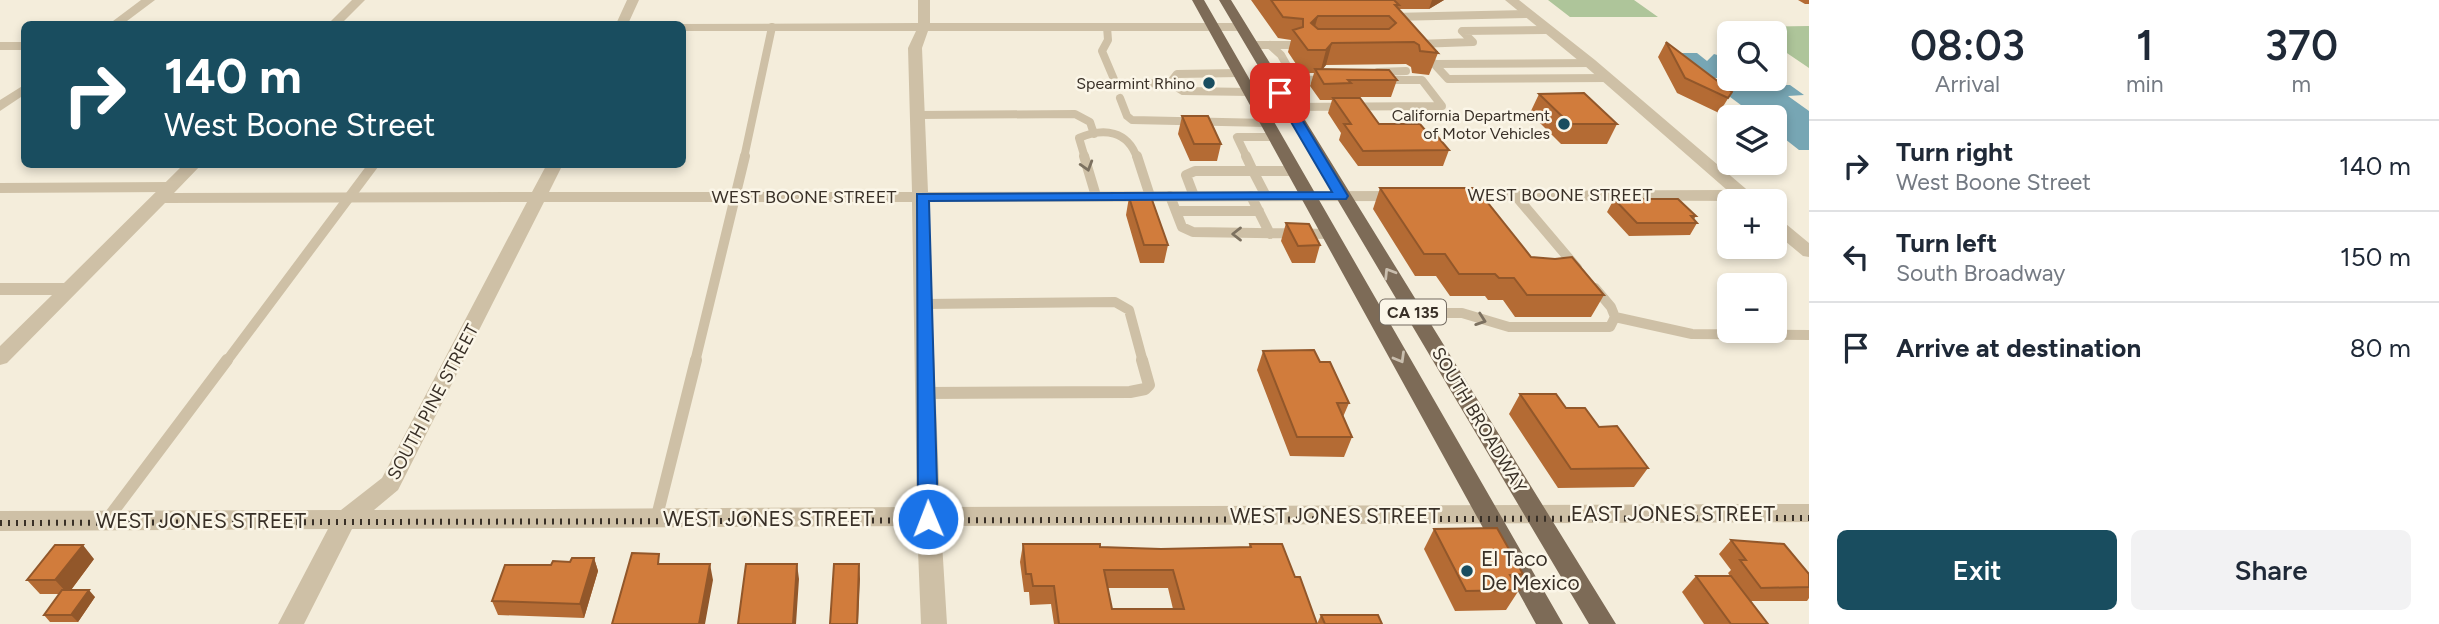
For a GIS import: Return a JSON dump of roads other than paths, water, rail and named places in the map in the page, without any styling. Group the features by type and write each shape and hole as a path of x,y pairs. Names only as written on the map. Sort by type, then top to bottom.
{"main road":[{"name":"SOUTH BROADWAY","path":"1198,0 1550,624"},
{"name":"SOUTH BROADWAY","path":"1225,0 1240,27 1261,45 1270,76 1288,107 1603,624"}],"street":[{"path":"119,21 149,0"},
{"path":"337,21 359,0"},
{"path":"623,21 633,0"},
{"path":"925,0 924,26 915,48 922,197 928,518 934,624"},
{"path":"1511,0 1608,78 1736,189"},
{"path":"686,27 1240,27"},
{"path":"0,108 21,91"},
{"path":"0,108 21,109"},
{"path":"0,358 190,168"},
{"name":"SOUTH PINE STREET","path":"291,624 344,521 390,484 553,168"},
{"name":"WEST BOONE STREET","path":"166,193 348,198 1150,196 1173,204 1194,196 1259,201 1308,196 1432,196 1484,200 1515,195 1717,198"},
{"path":"1787,234 1809,252"},
{"path":"0,289 69,289"},
{"name":"WEST JONES STREET","path":"0,521 1537,515"},
{"name":"EAST JONES STREET","path":"1537,515 1807,515"}],"lane":[{"path":"1399,25 1391,16 1527,15"},
{"path":"656,520 736,197 772,27"},
{"path":"1107,27 1108,40 1102,51 1116,84 1170,83 1182,91 1250,92"},
{"path":"1416,44 1473,42 1462,31 1545,30"},
{"path":"1408,34 1448,79"},
{"path":"1261,45 1292,45"},
{"path":"1261,45 1281,55 1291,73"},
{"path":"0,46 21,46"},
{"path":"1434,64 1590,63"},
{"path":"1406,71 1367,76 1422,80 1608,78"},
{"path":"1270,76 1309,72"},
{"path":"1170,83 1177,74 1239,73"},
{"path":"1270,76 1340,80"},
{"path":"1288,107 1442,106 1422,80"},
{"path":"1120,98 1127,116 1145,122 1271,130"},
{"path":"918,115 1075,114 1090,122 1094,134"},
{"path":"1270,234 1253,171 1237,137 1271,130"},
{"path":"1096,196 1079,138 1094,134 1115,134 1132,142 1150,196"},
{"path":"106,521 371,168"},
{"path":"1194,196 1186,176 1188,172 1294,171"},
{"path":"0,188 166,193"},
{"path":"1414,313 1462,313 1509,327 1610,327 1615,317 1611,307 1515,195"},
{"path":"1259,201 1173,204 1182,227 1193,232 1330,234"},
{"path":"923,303 1115,302 1129,310 1149,385 1145,389 1130,392 925,393"},
{"path":"1615,317 1692,334 1809,335"}],"water":[{"path":"1674,53 1697,53 1707,61 1714,54 1717,55 1717,78 1706,78"},
{"path":"1787,85 1790,85 1804,95 1788,96 1809,111 1809,150 1799,150 1787,140 1787,105 1741,105 1722,91 1787,91"}],"railway":[{"path":"0,523 1809,518"}],"place":[{"name":"Spearmint Rhino","path":"1209,83"},
{"name":"California Department of Motor Vehicles","path":"1564,124"},
{"name":"El Taco De Mexico","path":"1467,571"}]}
